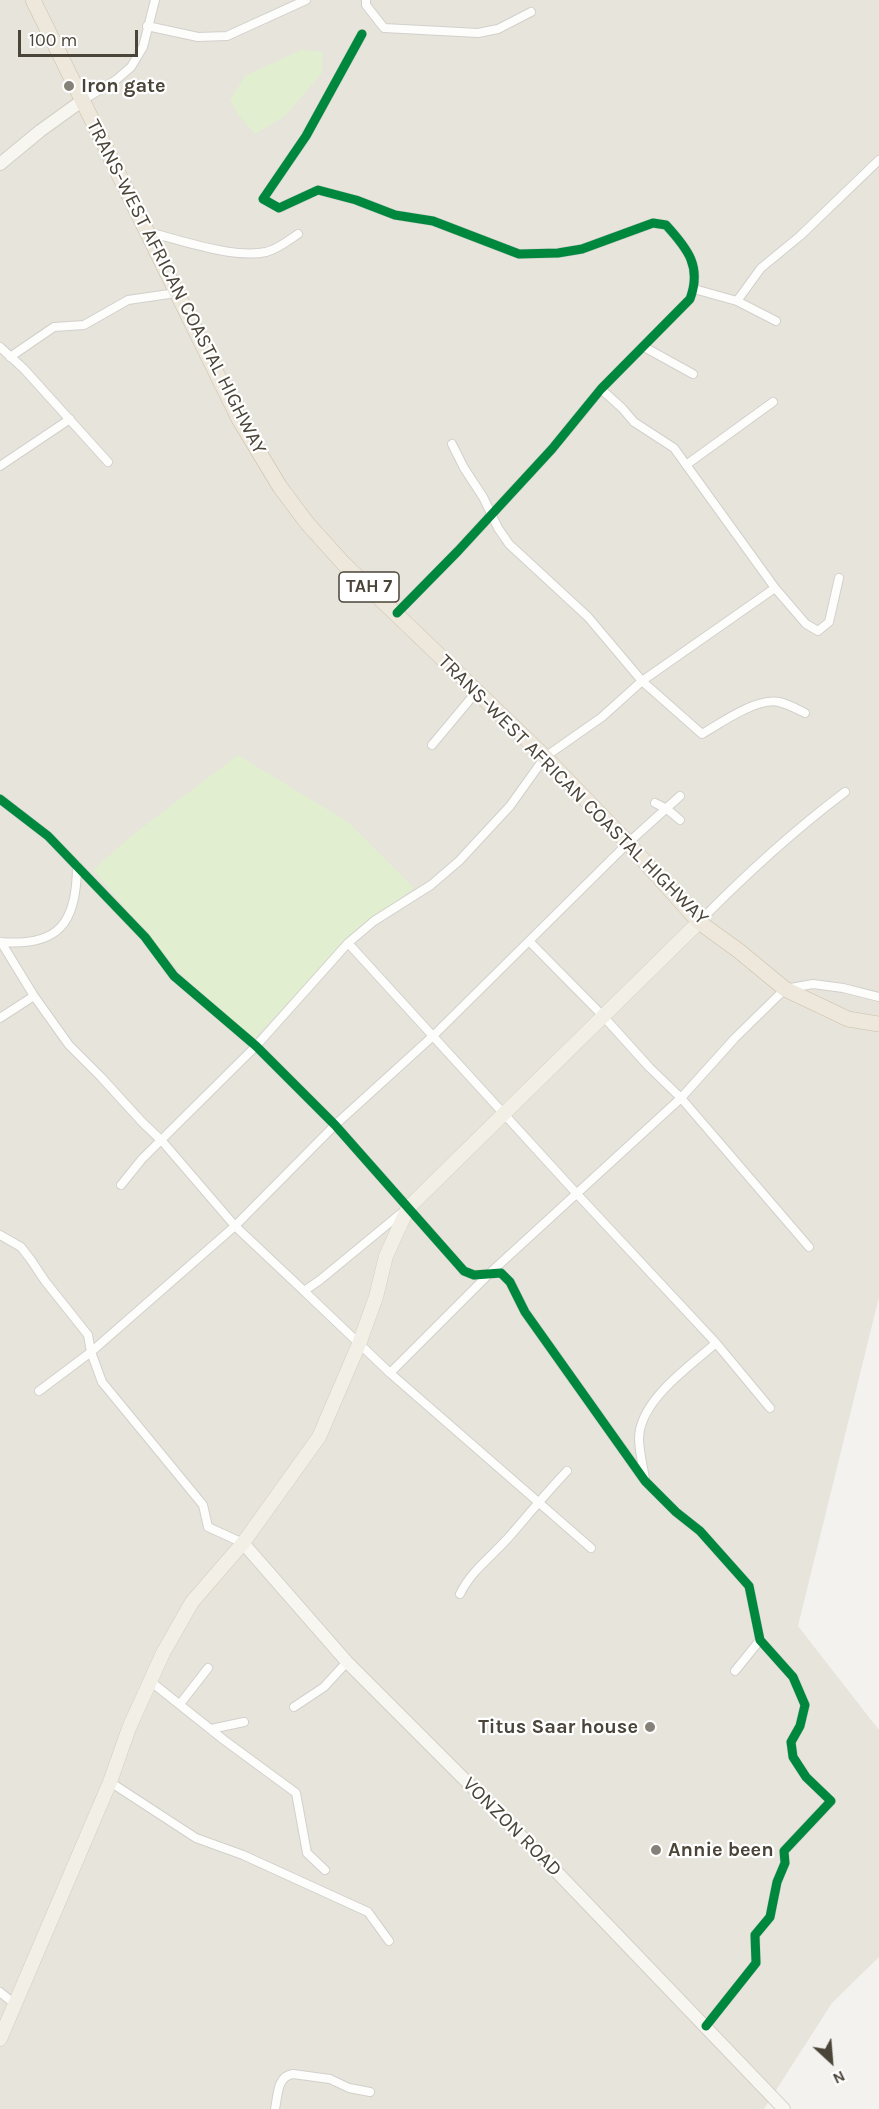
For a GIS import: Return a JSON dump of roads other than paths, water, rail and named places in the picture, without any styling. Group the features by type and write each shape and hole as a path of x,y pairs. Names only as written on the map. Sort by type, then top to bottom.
{"highway":[{"name":"TRANS-WEST AFRICAN COASTAL HIGHWAY","path":"33,0 239,419 280,487 307,523 343,562 545,757 628,843 699,922 785,989 848,1019 879,1024"}],"main road":[{"path":"0,2040 110,1782 129,1728 150,1681 192,1602 243,1543 319,1437 359,1344 376,1297 386,1256 408,1208 699,922"}],"street":[{"path":"0,164 40,130 116,80 130,67 143,47 155,0"},
{"path":"147,26 198,37 226,36 306,0"},
{"path":"366,0 366,5 384,28 478,33 498,29 531,12"},
{"path":"362,34 306,136 263,199 279,208 318,190 356,200 395,215 433,221 519,254 558,253 582,249 653,223 666,225 687,252 695,267 694,289 690,299 601,389 552,449 492,515 397,613"},
{"path":"737,301 761,268 800,236 879,160"},
{"path":"148,232 232,253 266,252 298,234"},
{"path":"694,289 737,301 776,321"},
{"path":"10,357 54,327 84,325 128,300 177,293"},
{"path":"0,347 108,462"},
{"path":"644,347 693,374"},
{"path":"601,389 634,422 674,448 775,588 806,624 818,631 829,622 839,578"},
{"path":"686,465 773,402"},
{"path":"0,466 69,419"},
{"path":"452,444 509,544 588,617 642,681 702,734 746,709 762,703 777,701 805,713"},
{"path":"121,1185 142,1159 256,1046 348,943 374,921 431,885 459,861 510,806 545,757 602,717 642,681 775,588"},
{"path":"432,745 477,691"},
{"path":"699,922 747,873 798,828 845,792"},
{"path":"39,1391 91,1352 235,1226 335,1125 433,1036 628,843 681,796"},
{"path":"0,799 48,836 145,937 174,976 256,1046 335,1125 464,1271 474,1275 501,1273 510,1282 525,1312 645,1481 676,1512 700,1531 749,1586 760,1640 793,1677 806,1706 800,1726 791,1742 794,1756 806,1777 831,1801 784,1851 785,1863 777,1882 770,1917 755,1935 756,1963 706,2026"},
{"path":"655,803 680,820"},
{"path":"1,942 30,943 50,937 63,927 70,912 77,884 77,865"},
{"path":"529,941 603,1016 649,1068 681,1098 809,1247"},
{"path":"1,942 34,996 69,1045 162,1140 235,1226 359,1344 591,1548"},
{"path":"348,943 716,1343 770,1408"},
{"path":"390,1372 491,1272 681,1098 735,1038 785,989 813,984 843,988 879,997"},
{"path":"0,1018 34,996"},
{"path":"304,1291 408,1208"},
{"path":"0,1235 21,1247 88,1335 91,1352 102,1382 203,1505 208,1527 243,1543"},
{"path":"645,1481 639,1437 643,1419 654,1400 716,1343"},
{"path":"460,1594 465,1583 476,1570 510,1536 538,1501 567,1471"},
{"name":"VONZON ROAD","path":"243,1543 347,1662 553,1868 784,2109"},
{"path":"735,1671 760,1640"},
{"path":"294,1707 324,1688 347,1662"},
{"path":"180,1704 208,1668"},
{"path":"150,1681 296,1793 307,1853 325,1870"},
{"path":"211,1729 244,1722"},
{"path":"110,1782 196,1838 243,1855 368,1912 389,1941"},
{"path":"0,1992 16,2005"},
{"path":"275,2109 281,2081 287,2075 330,2079 349,2088 370,2092"}],"place":[{"name":"Iron gate","path":"69,86"},
{"name":"Titus Saar house","path":"650,1727"},
{"name":"Annie been","path":"656,1850"}]}
